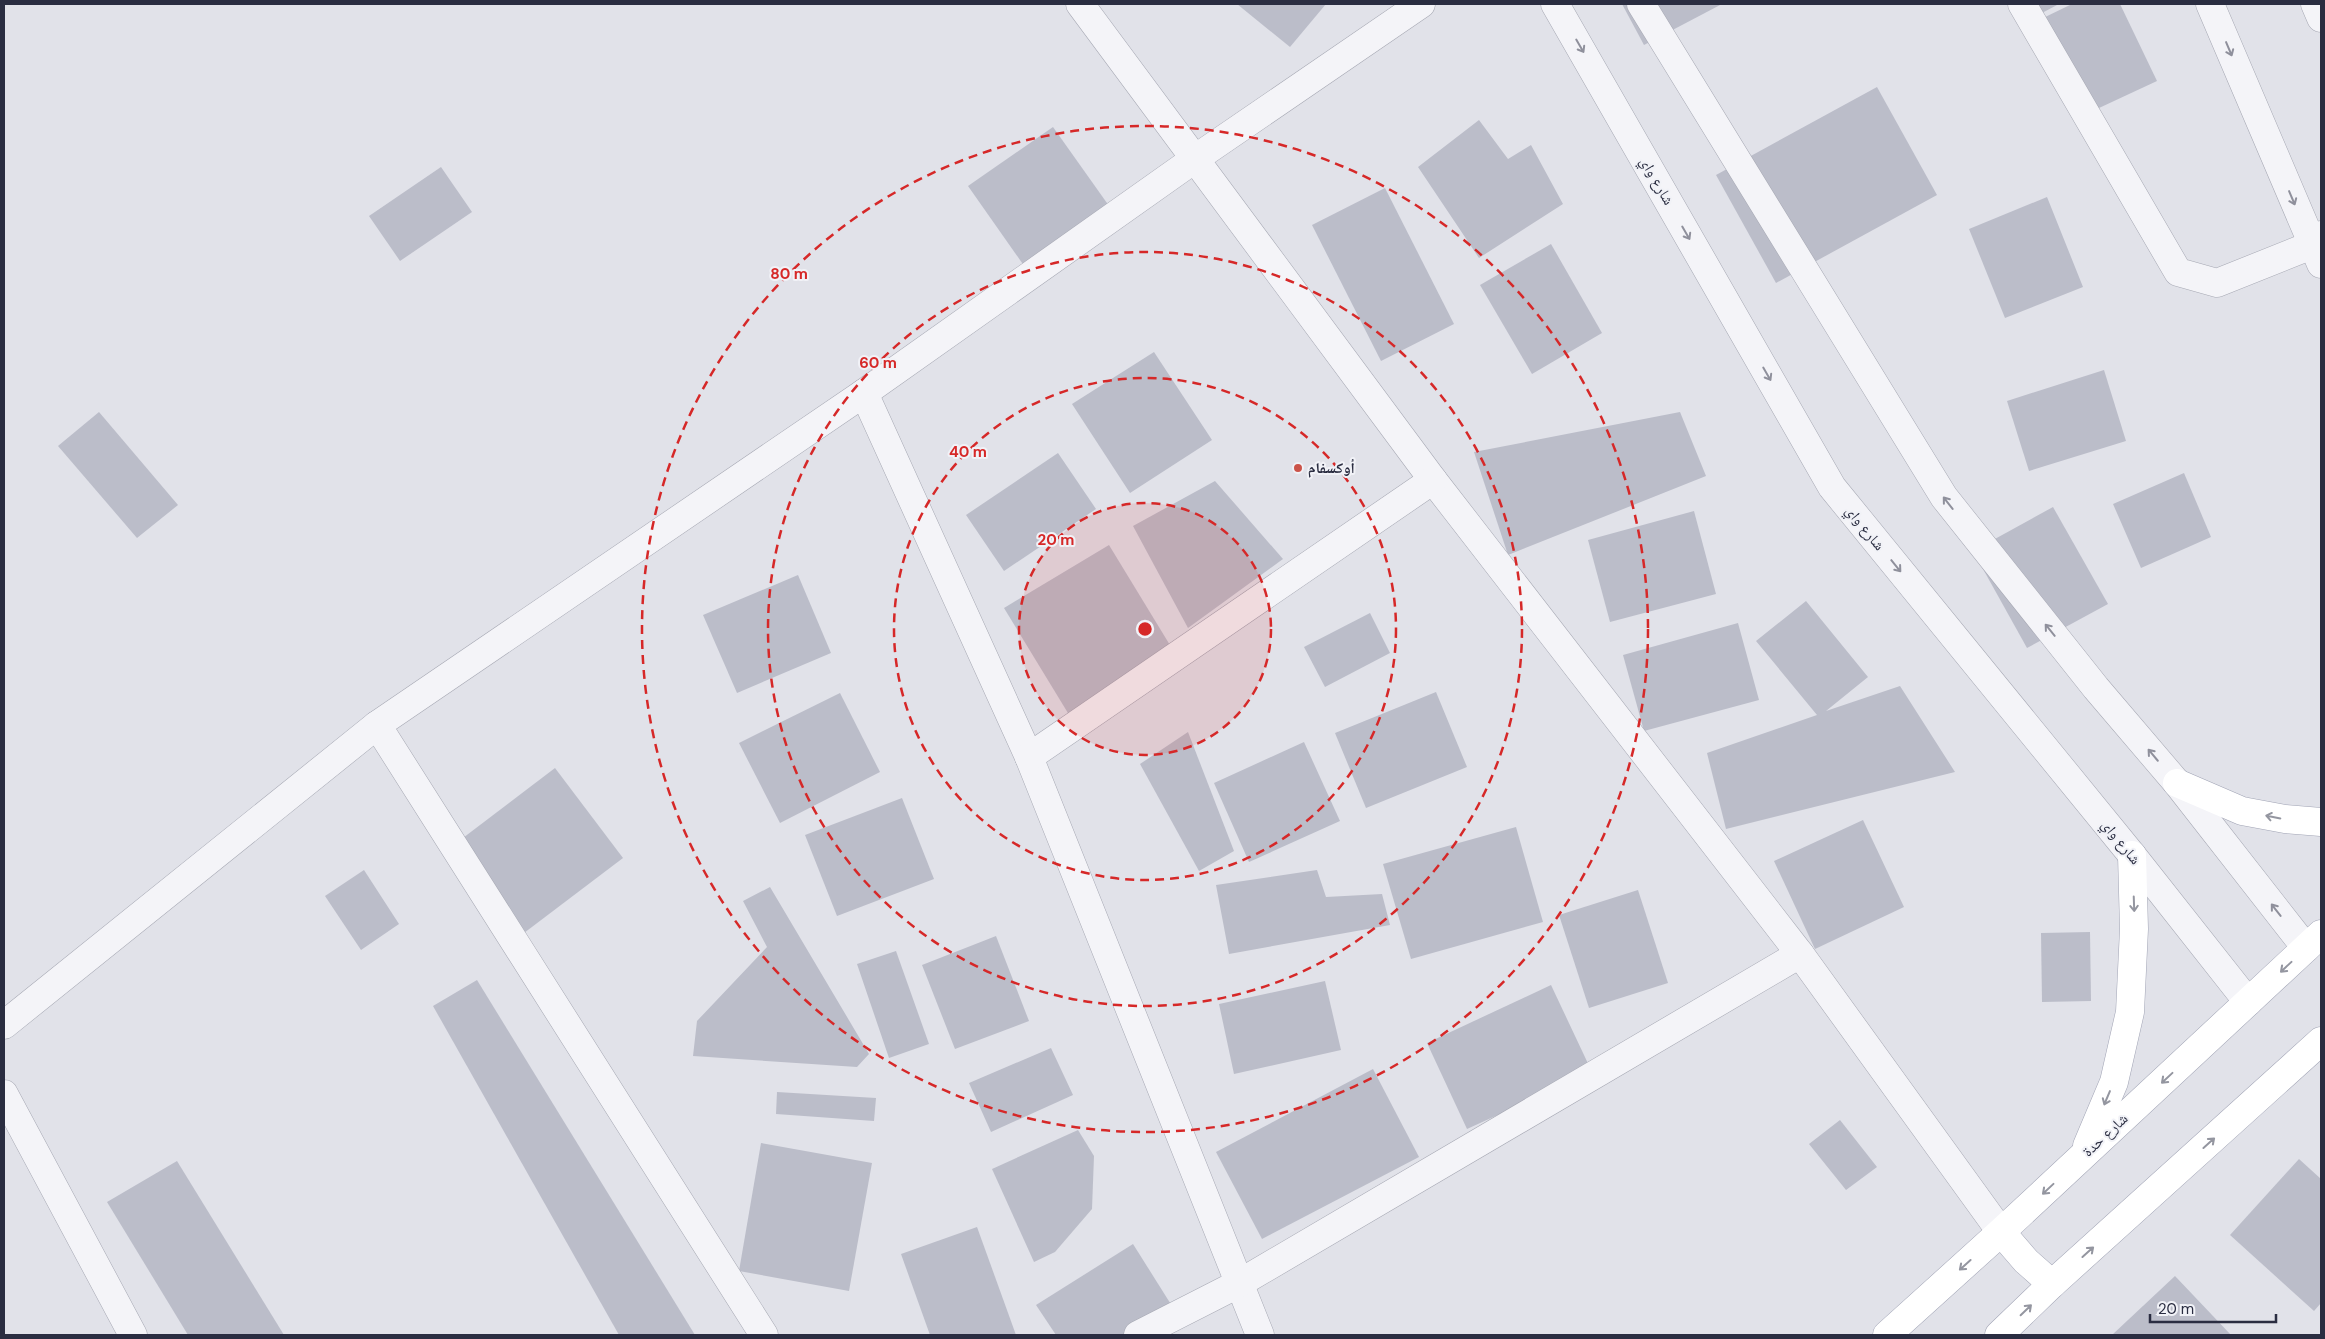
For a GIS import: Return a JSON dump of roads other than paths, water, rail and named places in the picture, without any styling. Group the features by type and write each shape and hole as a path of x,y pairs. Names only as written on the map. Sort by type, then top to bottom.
{"main road":[{"path":"2177,783 2242,811 2285,819 2321,822"},
{"path":"2083,1156 2114,1082 2130,1012 2134,929 2132,855"},
{"name":"شارع حدة","path":"1887,1335 2001,1232 2314,941"},
{"path":"1999,1335 2052,1284 2318,1046"},
{"path":"2001,1232 2026,1261 2052,1284"}],"street":[{"path":"1080,4 1433,480 1800,954 2001,1232"},
{"path":"4,1025 376,725 864,393 1196,158 1421,4"},
{"name":"شارع واي","path":"1555,4 1832,487 2132,855 2248,1002"},
{"path":"1641,4 1944,497 2096,688 2314,941"},
{"path":"2022,4 2178,272 2217,284 2318,248 2210,4"},
{"path":"2315,4 2321,18"},
{"path":"864,393 1029,757 1238,1284 1260,1335"},
{"path":"1029,757 1433,480"},
{"path":"376,725 764,1335"},
{"path":"1138,1335 1238,1284 1800,954"},
{"path":"4,1094 133,1335"}],"place":[{"name":"أوكسفام","path":"1298,468"}]}
